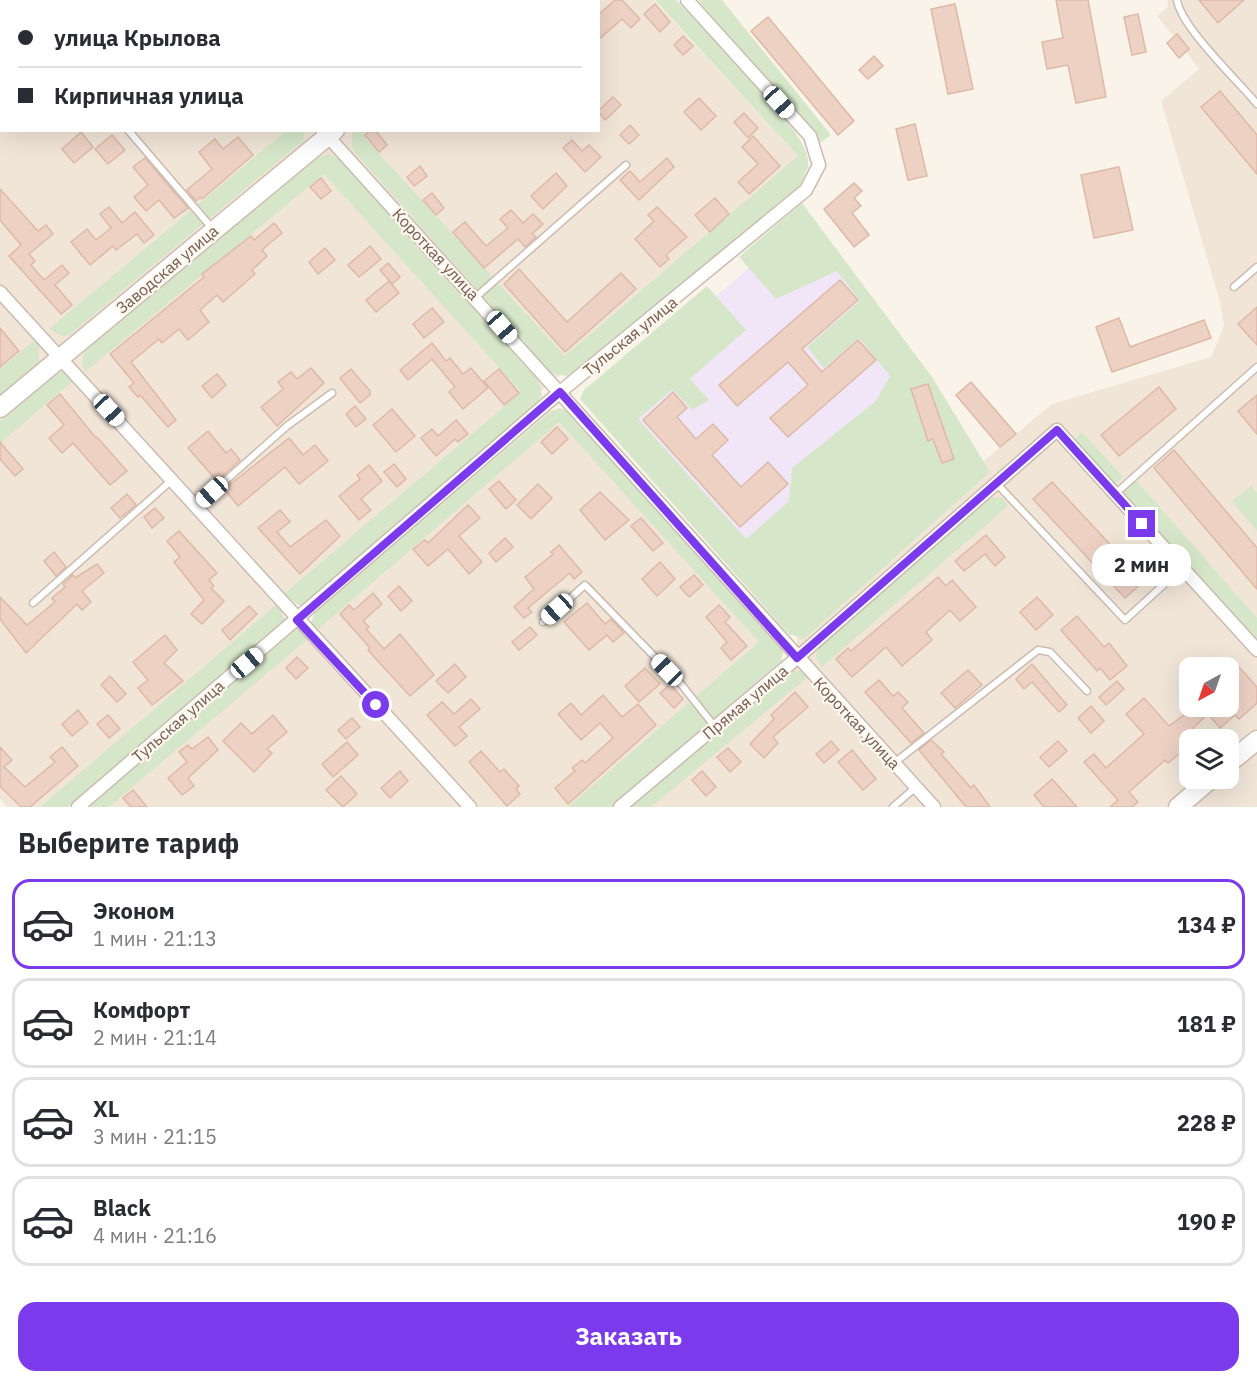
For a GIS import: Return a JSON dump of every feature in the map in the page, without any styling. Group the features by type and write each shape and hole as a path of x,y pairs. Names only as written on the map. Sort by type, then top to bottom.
{"main road":[{"name":"Заводская улица","path":"0,408 328,132"},
{"path":"1239,755 1257,740"},
{"path":"1178,807 1199,789"}],"street":[{"name":"Тульская улица","path":"78,807 560,392 807,190 819,165 810,136 687,0"},
{"name":"Короткая улица","path":"328,132 797,658 934,807"},
{"path":"0,292 470,807"},
{"name":"Прямая улица","path":"621,807 797,658 1057,430 1115,494"},
{"path":"1115,494 1257,650"}],"lane":[{"path":"1177,0 1179,12 1190,29 1257,104"},
{"path":"130,132 214,230"},
{"path":"476,297 626,165"},
{"path":"1234,287 1257,267"},
{"path":"1115,494 1257,367"},
{"path":"197,506 287,426 332,393"},
{"path":"33,603 173,479"},
{"path":"997,484 1125,620 1182,568"},
{"path":"543,622 585,585 681,684 715,727"},
{"path":"894,764 1026,657 1038,650 1050,652 1087,691"},
{"path":"892,807 916,787"}],"shaded area":[{"path":"600,0 654,0 809,168 41,807 7,807 0,799 0,132 600,132"},
{"path":"1167,0 1257,0 1257,807 109,807 560,413 787,667 797,658 797,617 1052,404 1211,357 1224,326 1220,302 1161,101 1199,69 1186,52 1179,58 1167,43 1174,37 1157,16 1168,7"},
{"path":"806,218 927,373 797,617 598,399"}],"green space":[{"path":"655,0 676,0 751,78 790,125 803,145 808,160 807,170 800,186 583,368 567,376 551,373 356,154 352,146 352,132 369,132 364,137 565,356 798,156"},
{"path":"698,0 722,0 831,135 820,143"},
{"path":"285,132 305,132 303,141 69,335 62,336 49,329"},
{"path":"329,154 341,160 538,378 542,396 532,409 305,605 298,605 284,594 521,392 324,174 85,372 82,362 85,349 316,158"},
{"path":"802,203 932,377 990,472 804,639 789,634 783,628 580,399 584,390 707,286 746,330 690,379 709,400 692,410 673,389 638,419 746,539 789,501 792,468 876,401 890,376 859,338 824,368 807,347 860,301 837,271 776,299 739,257"},
{"path":"35,340 39,347 39,362 0,395 0,369"},
{"path":"61,372 74,380 0,443 0,421 53,375"},
{"path":"560,408 570,412 779,643 783,653 781,661 611,807 568,807 759,642 559,422 315,632 311,624 315,611 551,411"},
{"path":"1082,432 1123,477 1115,484 1074,440"},
{"path":"1136,480 1257,618 1257,644 1123,491"},
{"path":"1251,486 1257,493 1257,531 1232,501"},
{"path":"1001,497 1008,506 822,667 816,658 818,646 989,498"},
{"path":"277,604 285,619 283,625 68,807 40,807"},
{"path":"294,628 300,628 309,638 109,807 89,807"},
{"path":"790,671 800,671 808,677 651,807 628,807"}],"building":[{"path":"615,0 622,0 640,19 631,28 622,19 600,38 600,13"},
{"path":"1056,0 1088,0 1106,97 1076,103 1068,65 1047,69 1042,42 1063,38"},
{"path":"1199,0 1244,0 1218,23"},
{"path":"655,4 670,22 660,32 644,14"},
{"path":"955,4 973,89 948,94 931,9"},
{"path":"1138,14 1146,52 1132,55 1124,17"},
{"path":"768,17 854,121 838,135 751,31"},
{"path":"1177,34 1189,49 1179,58 1167,43"},
{"path":"683,36 693,46 683,55 674,45"},
{"path":"874,56 883,66 868,79 859,70"},
{"path":"1220,91 1257,135 1257,174 1201,107"},
{"path":"613,97 621,105 605,120 600,114 600,109"},
{"path":"699,98 716,116 701,130 684,112"},
{"path":"744,113 758,128 748,138 734,122"},
{"path":"915,124 927,176 908,180 896,129"},
{"path":"630,125 639,135 629,144 620,135"},
{"path":"81,132 93,147 74,163 62,149"},
{"path":"369,132 377,132 387,145 379,152 365,135"},
{"path":"112,135 125,150 108,164 95,149"},
{"path":"753,136 780,166 749,194 738,182 758,164 742,147"},
{"path":"238,137 253,155 202,199 200,197 196,201 187,190 212,169 199,152 215,139 223,149"},
{"path":"572,140 582,151 589,145 601,157 585,172 563,148"},
{"path":"145,158 188,208 174,218 159,200 146,211 134,197 148,185 133,167"},
{"path":"667,158 674,167 639,200 620,180 630,171 640,182"},
{"path":"420,166 427,176 414,186 407,177"},
{"path":"1119,167 1133,230 1094,238 1081,175"},
{"path":"556,173 567,186 543,209 531,196"},
{"path":"321,178 331,191 321,199 310,187"},
{"path":"854,183 862,191 854,198 861,206 852,213 869,235 854,247 824,209"},
{"path":"0,189 38,231 46,225 53,234 29,254 35,261 31,265 44,280 62,265 69,273 55,285 72,305 61,314 9,256 21,245 0,220"},
{"path":"432,193 444,208 436,215 423,200"},
{"path":"715,198 729,214 710,232 695,215"},
{"path":"109,207 122,223 135,212 154,235 144,243 137,234 116,250 113,246 90,265 71,242 87,229 96,240 111,228 100,214"},
{"path":"657,207 687,237 666,255 669,259 660,267 635,239 654,221 648,215"},
{"path":"511,210 523,223 533,214 543,224 532,234 536,237 525,247 518,239 484,268 453,232 465,222 486,246 508,228 500,219"},
{"path":"274,223 282,233 262,250 267,256 252,270 255,274 223,302 217,295 200,310 209,322 188,340 179,329 162,343 159,339 131,362 176,420 168,427 140,395 138,397 129,387 134,383 110,354 204,277 202,274 251,236 254,240"},
{"path":"370,246 381,259 359,277 348,265"},
{"path":"325,248 335,260 318,274 309,262"},
{"path":"388,263 400,277 392,284 380,270"},
{"path":"519,269 567,322 621,273 636,289 565,352 504,284"},
{"path":"840,280 858,300 802,349 822,372 858,340 876,360 788,437 770,418 808,385 788,362 737,406 719,385"},
{"path":"389,281 399,293 376,312 366,300"},
{"path":"1257,307 1257,345 1238,324"},
{"path":"432,308 444,322 424,338 413,324"},
{"path":"1119,318 1130,347 1204,320 1211,338 1112,372 1096,327"},
{"path":"0,328 19,351 0,367"},
{"path":"432,343 446,361 450,358 463,374 471,368 488,388 463,409 449,392 455,387 432,359 408,380 400,370"},
{"path":"311,368 324,383 277,426 261,407 283,389 278,382 291,372 297,379"},
{"path":"351,369 370,391 370,395 360,403 340,378"},
{"path":"499,369 519,393 504,405 484,381"},
{"path":"217,374 226,385 212,398 202,386"},
{"path":"971,382 1016,434 1000,447 956,395"},
{"path":"928,384 954,459 942,463 933,439 928,441 911,389"},
{"path":"1159,387 1176,409 1119,456 1101,435"},
{"path":"673,392 687,408 677,417 696,439 713,424 728,440 712,455 741,487 768,462 788,484 740,527 643,420"},
{"path":"60,394 127,471 110,485 73,443 62,453 49,438 64,425 47,405"},
{"path":"1257,395 1257,434 1238,411"},
{"path":"355,406 366,419 356,427 346,414"},
{"path":"392,409 415,436 396,452 373,425"},
{"path":"456,420 468,434 458,442 455,439 436,456 421,438 432,429 438,436"},
{"path":"557,427 568,439 552,454 541,442"},
{"path":"208,431 226,453 231,449 240,460 217,481 188,448"},
{"path":"289,438 303,455 315,445 328,461 299,484 285,467 238,506 224,489"},
{"path":"0,442 23,469 15,476 0,459"},
{"path":"1174,450 1257,548 1257,589 1154,468"},
{"path":"394,464 406,479 397,487 384,472"},
{"path":"369,465 382,481 361,499 371,510 359,520 339,496 360,479 357,475"},
{"path":"499,481 516,500 506,509 489,489"},
{"path":"1052,482 1144,581 1125,598 1033,499"},
{"path":"538,484 552,498 531,519 517,505"},
{"path":"600,492 629,520 605,540 580,510"},
{"path":"127,494 136,505 120,518 111,508"},
{"path":"468,505 480,518 459,536 482,562 469,574 448,549 428,566 413,549 425,540 428,543"},
{"path":"155,508 164,518 152,528 144,517"},
{"path":"280,510 290,522 277,532 290,547 326,520 340,536 300,574 258,528"},
{"path":"641,518 663,543 653,551 631,526"},
{"path":"179,531 217,573 209,580 214,586 211,588 224,601 202,624 191,614 204,600 174,562 180,557 167,541"},
{"path":"986,535 1005,557 995,566 985,554 964,571 955,561"},
{"path":"505,538 513,547 496,562 489,553"},
{"path":"559,545 582,572 574,579 570,573 528,608 532,612 524,618 514,607 534,589 525,577 553,554 551,552"},
{"path":"54,552 66,567 56,576 44,561"},
{"path":"660,562 675,579 657,596 642,579"},
{"path":"97,564 104,573 82,591 91,602 82,610 77,604 26,653 0,619 0,597 27,625 55,602 52,598 65,587 63,584 73,575 75,578"},
{"path":"694,575 703,585 689,597 680,587"},
{"path":"938,577 946,586 952,580 976,607 960,621 950,610 926,632 932,640 902,666 886,647 852,677 836,659 848,648 851,651"},
{"path":"399,586 412,601 401,611 388,596"},
{"path":"373,593 382,604 363,621 369,627 366,629 384,649 400,634 434,675 410,696 368,650 370,648 340,614 349,605 354,610"},
{"path":"1037,597 1053,615 1036,630 1020,612"},
{"path":"587,603 605,624 611,619 624,633 613,642 607,635 589,650 564,622"},
{"path":"719,605 730,617 725,622 747,646 731,660 721,648 727,642 706,617"},
{"path":"249,606 257,614 230,640 222,630"},
{"path":"1077,616 1104,647 1109,643 1127,666 1110,680 1100,668 1097,671 1061,630"},
{"path":"530,627 537,635 519,650 512,642"},
{"path":"165,635 177,650 164,663 183,681 152,705 138,688 148,680 133,662"},
{"path":"297,657 308,668 296,679 286,668"},
{"path":"455,664 466,677 448,693 436,681"},
{"path":"1032,664 1067,705 1059,712 1032,682 1024,689 1016,679"},
{"path":"1239,667 1257,687 1257,703 1239,719 1237,717 1239,717"},
{"path":"645,668 660,684 639,702 625,686"},
{"path":"968,670 982,685 955,708 941,693"},
{"path":"110,676 126,694 117,702 101,685"},
{"path":"879,680 893,696 898,692 908,702 902,708 924,733 911,743 865,692"},
{"path":"1117,681 1124,689 1106,705 1099,697"},
{"path":"670,684 683,699 674,708 660,693"},
{"path":"795,692 808,707 773,737 778,743 764,758 750,744 774,719 771,715"},
{"path":"603,695 622,717 638,704 656,725 568,804 555,788 575,771 572,768 582,760 585,763 613,738 600,723 581,740 558,714 571,703 581,715"},
{"path":"1144,698 1169,726 1181,717 1205,717 1194,729 1179,729 1179,754 1168,763 1165,760 1129,792 1138,802 1132,807 1110,807 1118,800 1084,762 1094,754 1106,768 1144,734 1126,714"},
{"path":"471,699 480,709 459,727 467,736 455,746 427,715 442,702 454,714"},
{"path":"1091,706 1104,721 1091,733 1078,718"},
{"path":"78,710 88,723 72,736 62,724"},
{"path":"108,715 120,729 109,738 97,724"},
{"path":"273,715 287,732 267,749 272,753 254,772 223,741 241,723 252,734"},
{"path":"1211,717 1233,717 1220,728"},
{"path":"352,718 360,727 346,739 338,730"},
{"path":"208,737 218,750 188,778 194,786 182,795 168,778 187,762 179,752 188,745 192,749"},
{"path":"931,740 944,752 941,754 971,788 974,785 990,807 966,807 919,750"},
{"path":"831,741 839,750 824,763 816,754"},
{"path":"1058,741 1067,751 1049,767 1040,757"},
{"path":"347,742 358,755 333,777 322,764"},
{"path":"0,747 12,760 4,767 25,787 55,762 50,757 62,747 78,766 30,807 21,807 0,786"},
{"path":"728,748 741,762 730,772 717,757"},
{"path":"852,750 876,779 863,790 838,762"},
{"path":"481,751 500,772 504,769 519,786 516,789 520,794 507,806 469,762"},
{"path":"400,771 408,781 390,798 381,788"},
{"path":"702,771 716,787 706,796 692,780"},
{"path":"341,776 357,794 343,807 326,790"},
{"path":"1052,779 1077,807 1044,807 1034,795"},
{"path":"133,790 147,807 131,807 123,798"}],"route":[{"path":"376,705 297,620 560,392 797,658 1057,430 1142,524"}]}
